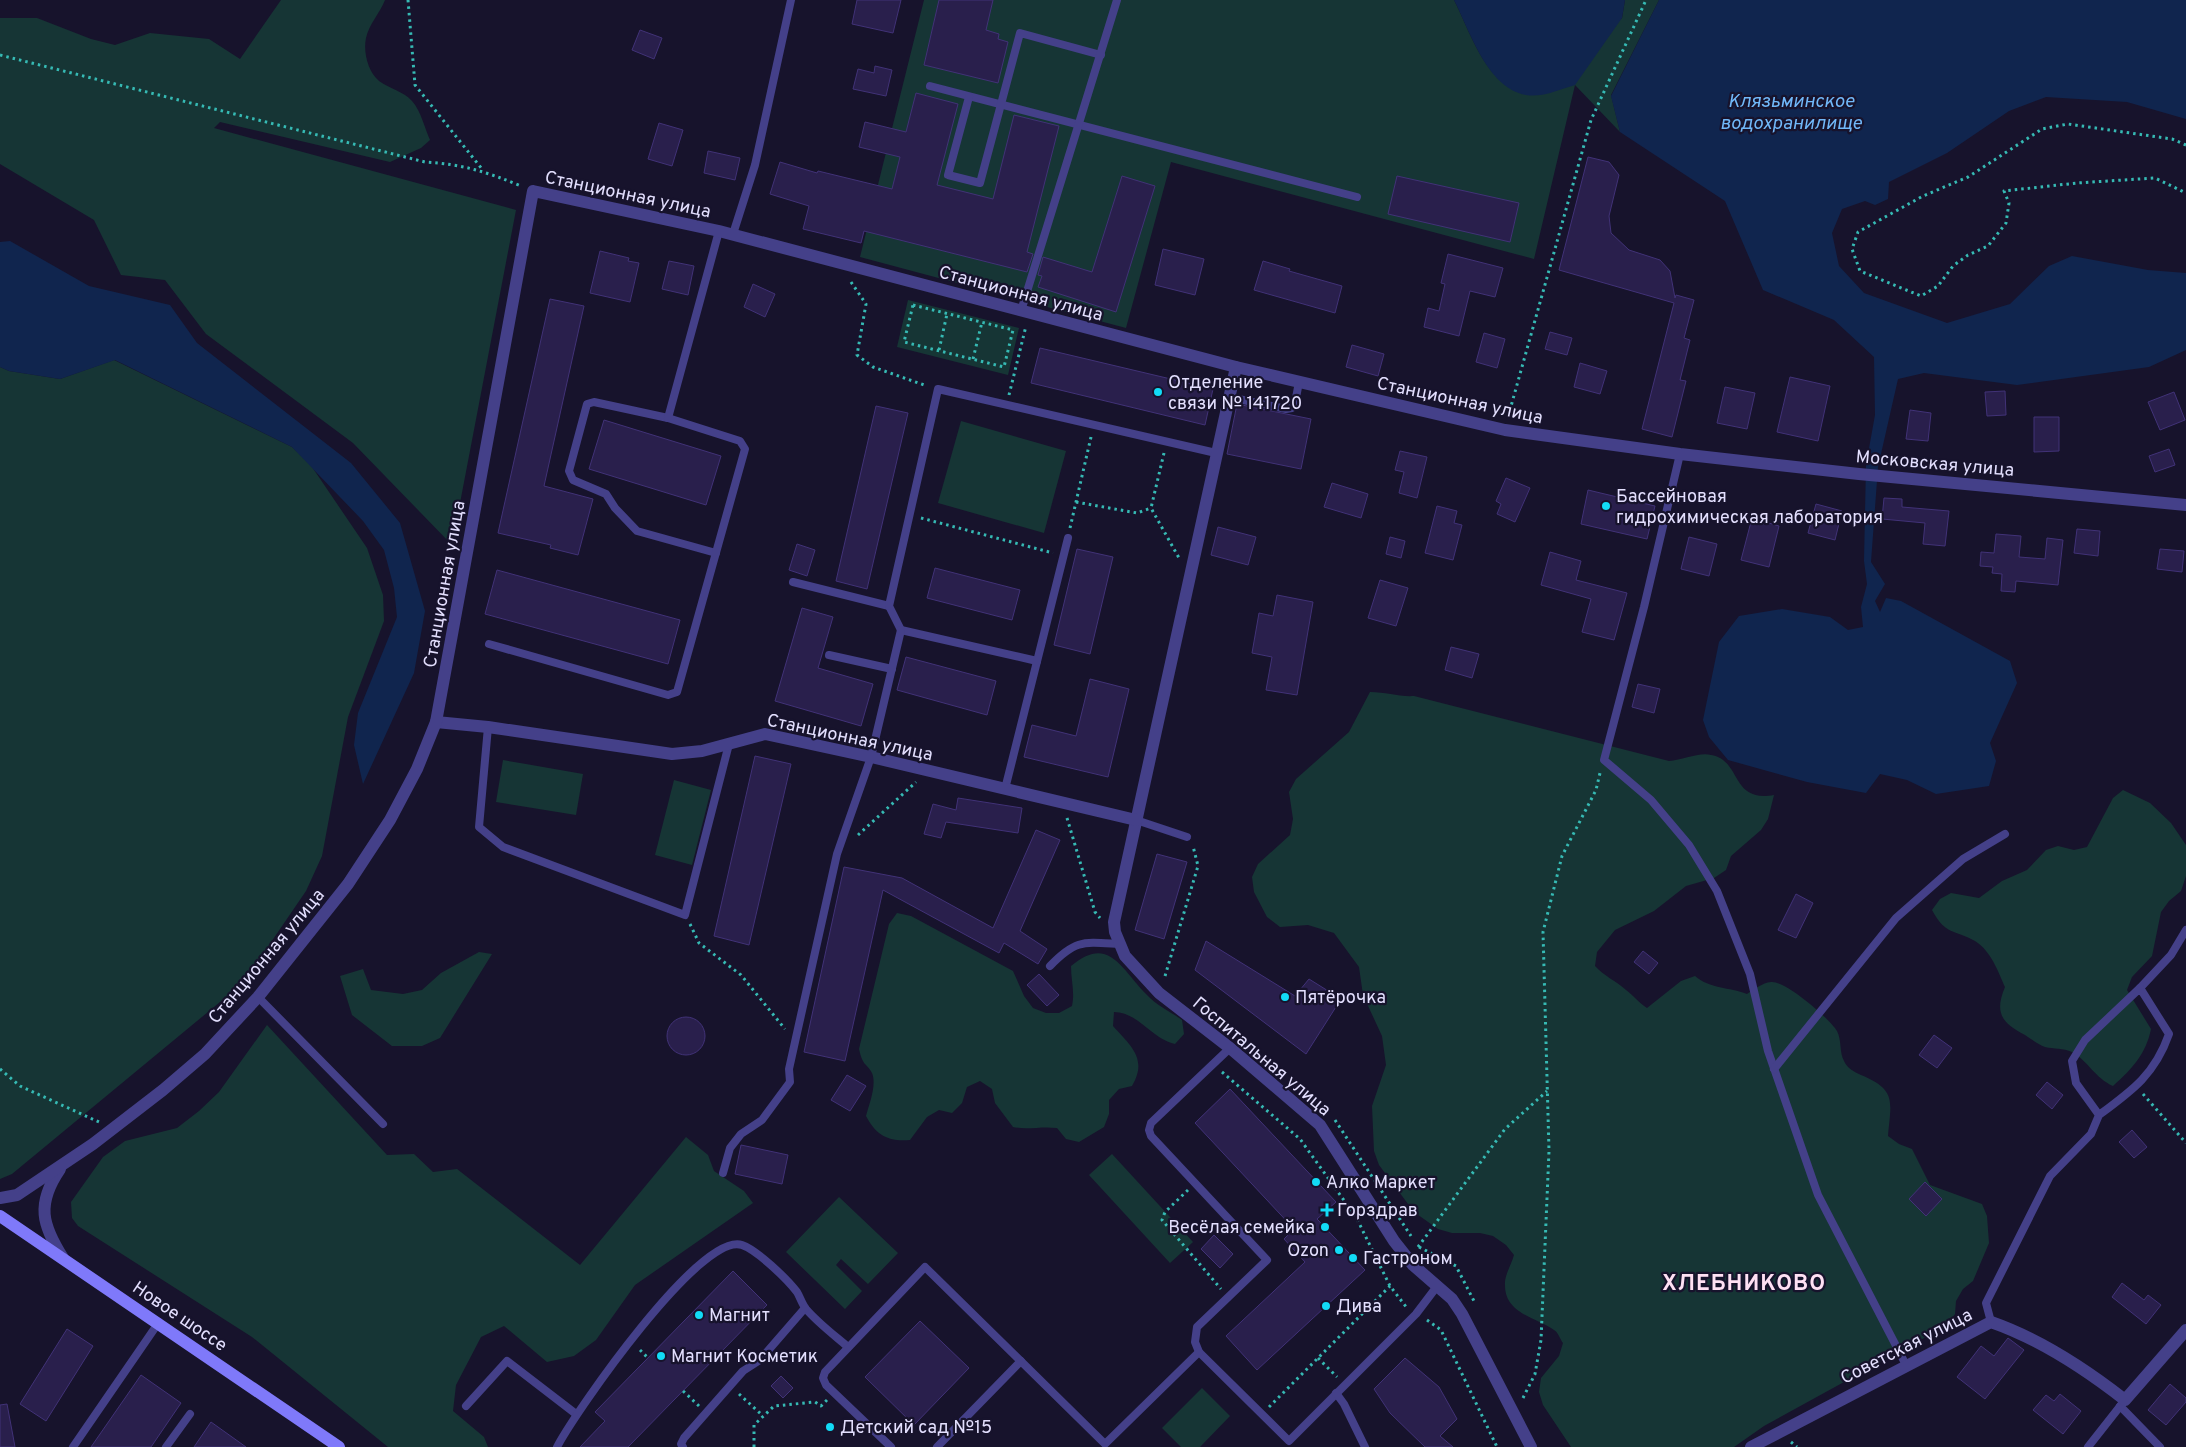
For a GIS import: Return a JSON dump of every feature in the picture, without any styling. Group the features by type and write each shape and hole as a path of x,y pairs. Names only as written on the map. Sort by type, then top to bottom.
{"street":[{"name":"Станционная улица","path":"4,1198 17,1195 113,1129 205,1054 258,997 348,884 394,811 417,769 436,722 533,191 733,234 1236,367 1505,430 1680,454"},
{"path":"1136,820 1236,367"},
{"name":"Московская улица","path":"1680,454 1859,474 2186,505"},
{"name":"Станционная улица","path":"436,722 488,727 672,754 702,751 765,734 871,757 1136,820"},
{"name":"Госпитальная улица","path":"1136,820 1114,922 1119,944 1134,966 1159,993 1230,1048 1320,1125 1394,1241 1413,1265 1452,1299 1462,1314 1531,1447"},
{"path":"63,1258 48,1235 44,1217 44,1203 50,1183 64,1164"},
{"path":"4,1198 4,1219"},
{"name":"Новое шоссе","path":"4,1219 159,1322 340,1447"},
{"name":"Советская улица","path":"1750,1447 1991,1322 2021,1333 2093,1375 2122,1403"},
{"path":"2122,1403 2186,1330"}],"lane":[{"path":"733,234 755,165 791,0"},
{"path":"1025,312 1117,0"},
{"path":"969,97 948,175 980,182 1002,106 1020,33 1101,55"},
{"path":"930,86 1357,197"},
{"path":"668,418 719,231"},
{"path":"1229,397 1286,409 1292,408 1295,403 1299,382"},
{"path":"723,1173 730,1148 741,1134 762,1120 790,1082 790,1068 795,1042 837,854 871,757 902,630 889,606 938,389 1216,453"},
{"path":"490,644 668,695 677,692 716,553 745,449 740,441 668,418 594,402 587,404 569,471 573,480 606,494 615,508 637,531 716,553"},
{"path":"1680,454 1644,608 1604,760 1650,800 1689,844 1717,891 1750,974 1774,1069 1818,1195 1906,1365"},
{"path":"1005,789 1068,538"},
{"path":"793,582 889,606"},
{"path":"902,630 1037,661"},
{"path":"829,655 892,669"},
{"path":"488,727 479,827 503,847 685,915 728,744"},
{"path":"1136,820 1187,837"},
{"path":"1774,1069 1896,918 1963,859 2005,834"},
{"path":"2099,1115 2076,1083 2072,1061 2085,1040 2140,988 2171,955 2186,930"},
{"path":"1050,966 1064,952 1084,942 1119,944"},
{"path":"1991,1322 1986,1303 2050,1176 2091,1134 2099,1115 2136,1086 2161,1057 2169,1034 2140,988"},
{"path":"258,997 383,1124"},
{"path":"1230,1048 1151,1123 1150,1130 1151,1136 1267,1260 1196,1327 1195,1342 1199,1352 1288,1441 1416,1314 1438,1285"},
{"path":"556,1447 576,1414 630,1340 676,1286 724,1246 740,1244 754,1250 796,1292 805,1308 848,1348"},
{"path":"891,1447 833,1392 822,1378 825,1372 925,1267 1105,1444 1199,1352"},
{"path":"683,1447 681,1444 684,1438 743,1372 760,1360 805,1308"},
{"path":"73,1447 159,1322"},
{"path":"466,1406 506,1361 576,1414"},
{"path":"937,1447 1021,1361"},
{"path":"1336,1393 1344,1404 1365,1447"},
{"path":"2088,1447 2122,1403 2160,1447"},
{"path":"166,1447 190,1414"}],"path":[{"path":"408,0 415,85 483,170"},
{"path":"1505,430 1591,120 1646,0"},
{"path":"0,55 425,162 455,164 483,170 533,191"},
{"path":"2186,145 2172,139 2068,124 2042,129 1968,177 1922,196 1858,232 1852,249 1860,270 1921,296 1938,286 1953,266 1968,255 1988,246 2006,223 2009,203 2004,191 2155,178 2186,193"},
{"path":"838,263 866,304 857,355 873,367 938,389"},
{"path":"913,305 947,314 1013,330 1004,367 904,342 913,305"},
{"path":"1007,404 1025,312"},
{"path":"939,350 947,314"},
{"path":"973,359 982,322"},
{"path":"1068,538 1093,426"},
{"path":"1166,443 1151,508 1190,577"},
{"path":"1076,502 1138,513 1151,508"},
{"path":"910,515 1063,556"},
{"path":"1523,1398 1535,1374 1541,1340 1548,1151 1543,932 1562,856 1596,790 1604,760"},
{"path":"837,854 929,771"},
{"path":"1063,803 1095,912 1119,944"},
{"path":"1165,976 1198,866 1194,848 1187,837"},
{"path":"685,915 699,942 742,974 765,1001 795,1042"},
{"path":"1212,1065 1236,1082 1300,1139 1356,1217 1390,1286 1406,1307 1441,1330 1497,1447"},
{"path":"0,1068 20,1086 113,1129"},
{"path":"2136,1086 2186,1142"},
{"path":"1418,1247 1505,1129 1547,1090"},
{"path":"1195,1183 1165,1212 1162,1220 1164,1225 1228,1297"},
{"path":"1262,1414 1390,1286"},
{"path":"1318,1358 1344,1385"},
{"path":"730,1386 762,1415"},
{"path":"683,1391 706,1413"},
{"path":"754,1447 754,1425 762,1415 774,1406 815,1402 821,1406 833,1392"}],"green space":[{"path":"281,0 385,0 367,33 365,49 367,61 379,81 405,95 412,101 430,140 421,148 390,162 220,122 214,128 516,210 452,545 353,443 206,334 165,280 121,275 94,220 0,164 0,18 37,18 91,39 115,45 150,33 209,39 240,59"},
{"path":"924,0 1454,0 1476,47 1495,75 1508,86 1522,92 1540,94 1622,18 1625,0 1659,0 1611,95 1620,132 1575,85 1534,259 1171,162 1126,328 860,257"},
{"path":"908,300 1019,328 1008,375 897,347"},
{"path":"114,360 292,447 310,464 367,548 383,595 384,621 348,717 322,856 306,891 243,983 12,1174 0,1179 0,367 9,371 60,379"},
{"path":"961,421 1066,451 1044,533 938,503"},
{"path":"1370,692 1414,696 1669,761 1706,754 1711,755 1721,758 1728,764 1743,787 1750,793 1760,796 1774,795 1768,819 1761,830 1731,856 1726,870 1714,878 1686,886 1654,911 1615,930 1597,952 1595,966 1647,1008 1681,981 1695,976 1713,986 1747,994 1759,986 1771,982 1778,983 1796,993 1833,1025 1840,1039 1842,1058 1847,1066 1881,1086 1889,1098 1888,1136 1899,1144 1912,1149 1930,1185 1982,1204 1987,1216 1989,1243 1973,1281 1963,1289 1956,1301 1955,1314 1946,1326 1764,1426 1734,1447 1571,1447 1543,1405 1539,1392 1541,1378 1559,1356 1563,1343 1555,1331 1516,1309 1506,1295 1505,1281 1514,1255 1506,1245 1493,1236 1480,1233 1452,1233 1438,1229 1414,1212 1379,1165 1374,1151 1372,1106 1386,1065 1382,1036 1363,995 1359,967 1334,933 1308,925 1280,927 1267,917 1254,892 1252,877 1258,864 1290,835 1293,819 1289,792 1296,779 1349,732"},
{"path":"503,760 583,774 576,815 496,802"},
{"path":"674,780 711,790 692,865 655,855"},
{"path":"2123,790 2150,803 2171,823 2186,845 2186,876 2181,891 2169,901 2161,912 2152,956 2132,977 2127,990 2151,1029 2142,1054 2113,1086 2101,1079 2083,1060 2072,1052 2043,1046 2011,1026 2002,1016 2000,1010 2005,987 1990,956 1975,941 1946,928 1932,910 1940,899 1951,893 1979,898 2002,881 2027,870 2046,850 2058,846 2074,850 2087,847 2113,798"},
{"path":"897,913 911,916 1013,971 1024,996 1033,1008 1046,1013 1059,1013 1072,1006 1071,966 1084,957 1095,953 1105,954 1122,966 1151,999 1182,1020 1184,1034 1175,1044 1159,1037 1131,1017 1123,1013 1114,1012 1113,1026 1126,1040 1138,1060 1137,1076 1132,1086 1119,1089 1109,1100 1109,1114 1104,1127 1079,1142 1066,1139 1057,1128 1013,1127 995,1103 992,1089 980,1081 967,1087 962,1103 952,1113 939,1110 927,1117 910,1140 895,1140 884,1136 874,1128 866,1116 874,1083 872,1073 863,1062 859,1049 889,924"},
{"path":"479,952 492,954 440,1038 422,1046 392,1046 352,1015 340,976 363,969 371,990 403,994 422,990 441,973"},
{"path":"267,1025 387,1155 414,1154 433,1172 457,1169 580,1265 686,1137 708,1155 714,1171 744,1191 753,1203 635,1285 596,1340 574,1356 547,1362 504,1326 481,1337 456,1385 453,1411 484,1437 488,1447 388,1447 252,1337 78,1226 72,1218 71,1202 103,1157 125,1141 177,1128 199,1111 219,1092"},
{"path":"1112,1154 1193,1242 1170,1263 1089,1175"},
{"path":"839,1197 898,1253 868,1284 841,1259 836,1265 862,1291 845,1309 786,1252"},
{"path":"1202,1388 1230,1416 1200,1447 1181,1447 1162,1428"}],"water":[{"path":"1454,0 1625,0 1622,18 1575,85 1532,96 1512,90 1490,70 1481,56"},
{"name":"Клязьминское водохранилище","path":"1659,0 2186,0 2186,119 2127,102 2046,97 2009,111 1947,153 1889,182 1888,199 1875,205 1865,201 1842,209 1832,233 1839,266 1864,293 1947,323 2010,304 2049,266 2072,256 2148,270 2186,273 2186,350 2149,367 2017,385 1924,373 1898,379 1878,467 1871,562 1885,584 1875,601 1880,612 1886,598 1901,601 2010,661 2017,683 1990,743 1996,761 1989,786 1936,794 1907,780 1880,774 1866,793 1807,782 1728,760 1709,737 1703,720 1719,642 1739,616 1782,609 1830,617 1848,630 1863,627 1861,607 1867,584 1864,561 1866,465 1875,415 1874,357 1834,320 1763,290 1725,201 1620,132 1611,96"},
{"path":"10,241 89,286 170,305 197,343 351,463 400,523 425,611 414,673 363,784 354,745 358,713 397,617 394,588 384,550 363,521 292,447 115,360 60,379 9,371 0,367 0,242"}],"building":[{"path":"857,0 901,0 893,33 852,24"},
{"path":"939,0 993,0 986,30 999,34 998,39 1008,42 998,83 924,65"},
{"path":"640,30 662,38 654,59 632,50"},
{"path":"875,66 892,70 886,96 853,89 858,69 874,73"},
{"path":"916,93 958,104 937,185 993,199 1014,115 1059,126 1027,252 1033,254 1027,272 864,231 861,243 803,229 809,206 770,194 780,162 817,173 818,171 892,189 900,157 859,147 865,122 906,132"},
{"path":"659,123 683,130 672,166 648,159"},
{"path":"708,151 740,158 735,180 704,173"},
{"path":"1588,157 1609,162 1619,175 1609,216 1611,233 1629,250 1660,260 1670,271 1675,298 1676,295 1694,300 1684,338 1690,340 1680,380 1686,381 1672,437 1642,429 1674,303 1559,270"},
{"path":"1122,176 1155,186 1116,312 1038,287 1042,276 1038,275 1043,257 1092,272"},
{"path":"1397,176 1519,203 1510,242 1388,214"},
{"path":"1163,249 1204,259 1195,295 1155,285"},
{"path":"600,251 629,258 628,261 639,263 630,302 590,293"},
{"path":"1448,254 1503,268 1495,297 1470,291 1459,336 1424,327 1428,308 1439,311 1445,284 1441,283"},
{"path":"669,261 694,266 688,295 662,289"},
{"path":"1263,261 1290,269 1289,271 1342,286 1335,313 1254,290"},
{"path":"753,284 775,294 765,317 744,307"},
{"path":"550,299 584,306 544,486 593,499 578,555 550,548 551,545 498,533"},
{"path":"1550,332 1572,338 1567,355 1545,349"},
{"path":"1484,333 1505,339 1497,368 1476,362"},
{"path":"1352,345 1384,354 1378,376 1346,367"},
{"path":"1040,348 1213,389 1205,425 1031,383"},
{"path":"1580,363 1607,371 1600,394 1574,387"},
{"path":"1790,377 1830,386 1818,441 1777,432"},
{"path":"1725,387 1755,393 1747,429 1717,423"},
{"path":"2005,391 2006,415 1987,416 1985,392"},
{"path":"2174,392 2185,420 2160,430 2148,402"},
{"path":"1237,404 1311,419 1301,469 1227,454"},
{"path":"876,406 908,413 867,589 836,581"},
{"path":"1910,410 1931,413 1928,441 1906,439"},
{"path":"2034,417 2059,417 2059,451 2034,452"},
{"path":"604,420 721,456 706,505 589,469"},
{"path":"2169,449 2175,465 2155,472 2149,456"},
{"path":"1400,451 1427,457 1417,498 1399,493 1404,472 1395,470"},
{"path":"1506,478 1530,488 1515,522 1497,514 1501,504 1496,501"},
{"path":"1332,483 1368,494 1361,518 1324,507"},
{"path":"1588,490 1655,506 1647,539 1581,524"},
{"path":"1884,498 1902,499 1902,507 1949,511 1945,546 1923,544 1925,523 1882,519"},
{"path":"1816,504 1842,511 1835,540 1808,533"},
{"path":"1437,506 1457,511 1454,523 1462,525 1453,560 1425,553"},
{"path":"1752,518 1779,526 1769,567 1741,560"},
{"path":"1218,527 1256,537 1248,565 1211,555"},
{"path":"2077,529 2100,531 2098,556 2074,553"},
{"path":"1996,534 2021,536 2019,557 2045,559 2047,538 2063,540 2058,585 2016,581 2015,592 2001,591 2002,574 1992,573 1993,567 1980,566 1981,552 1994,553"},
{"path":"1390,537 1405,541 1401,558 1386,554"},
{"path":"1689,537 1717,544 1709,576 1681,569"},
{"path":"797,544 815,550 807,576 789,570"},
{"path":"1077,549 1113,557 1090,654 1054,645"},
{"path":"2160,549 2184,551 2182,572 2157,569"},
{"path":"1550,552 1581,561 1576,580 1627,593 1614,640 1582,632 1591,599 1541,585"},
{"path":"935,568 1020,590 1012,620 927,598"},
{"path":"497,570 680,620 668,664 485,614"},
{"path":"1380,580 1408,588 1396,626 1368,618"},
{"path":"1277,595 1313,602 1297,695 1266,690 1272,657 1252,653 1259,613 1273,616"},
{"path":"802,608 833,617 818,668 873,684 861,726 775,701"},
{"path":"1451,647 1479,654 1472,678 1445,670"},
{"path":"906,657 996,681 987,715 897,690"},
{"path":"1090,679 1129,689 1108,777 1024,757 1032,725 1076,736"},
{"path":"1638,684 1660,689 1654,713 1632,707"},
{"path":"755,756 791,764 749,945 714,936"},
{"path":"958,798 1022,808 1018,833 946,822 941,838 924,834 933,804 956,810"},
{"path":"1036,830 1060,840 1020,931 1047,949 1038,964 1004,943 999,953 883,890 845,1061 804,1052 844,867 902,878 993,928"},
{"path":"1157,854 1187,862 1164,939 1135,930"},
{"path":"1796,894 1813,903 1796,938 1778,930"},
{"name":"Пятёрочка","path":"1206,941 1295,996 1309,979 1341,999 1306,1054 1195,970"},
{"path":"1643,951 1658,963 1649,974 1634,962"},
{"path":"1039,974 1059,995 1047,1006 1027,985"},
{"path":"686,1017 693,1018 699,1023 704,1029 704,1043 699,1049 693,1054 686,1055 679,1054 673,1049 668,1043 667,1036 668,1029 673,1023 679,1018"},
{"path":"1934,1035 1952,1048 1937,1068 1919,1055"},
{"path":"847,1075 866,1086 850,1111 831,1100"},
{"path":"2047,1082 2063,1095 2052,1109 2036,1095"},
{"path":"1230,1089 1336,1202 1317,1219 1365,1270 1257,1370 1226,1336 1305,1262 1284,1239 1294,1229 1195,1123"},
{"path":"2132,1130 2147,1147 2134,1158 2119,1142"},
{"path":"741,1145 788,1155 782,1184 735,1174"},
{"path":"1925,1182 1942,1199 1926,1216 1909,1199"},
{"path":"1214,1235 1233,1254 1220,1268 1201,1249"},
{"path":"733,1271 767,1305 628,1447 580,1447 605,1421 595,1412"},
{"path":"2122,1283 2144,1300 2148,1295 2161,1305 2146,1324 2112,1297"},
{"path":"920,1321 969,1368 914,1425 865,1377"},
{"path":"67,1329 93,1346 46,1421 20,1404"},
{"path":"2008,1338 2024,1350 1985,1399 1957,1377 1981,1346 1994,1356"},
{"path":"1405,1358 1439,1387 1457,1419 1440,1436 1453,1447 1425,1447 1390,1413 1374,1389"},
{"path":"141,1375 181,1403 151,1447 91,1447"},
{"path":"781,1376 793,1388 783,1398 771,1386"},
{"path":"2170,1384 2186,1398 2186,1402 2166,1425 2148,1410"},
{"path":"2060,1394 2081,1411 2063,1434 2033,1410 2046,1395 2054,1401"},
{"path":"7,1404 15,1447 0,1447 0,1405"},
{"path":"211,1422 246,1447 194,1447"}],"place":[{"name":"Отделение связи № 141720","path":"1158,392"},
{"name":"Бассейновая гидрохимическая лаборатория","path":"1606,506"},
{"name":"Пятёрочка","path":"1285,997"},
{"name":"Алко Маркет","path":"1316,1182"},
{"name":"Горздрав","path":"1327,1210"},
{"name":"Весёлая семейка","path":"1325,1227"},
{"name":"Ozon","path":"1339,1250"},
{"name":"Гастроном","path":"1353,1258"},
{"name":"Дива","path":"1326,1306"},
{"name":"Магнит","path":"699,1315"},
{"name":"Магнит Косметик","path":"661,1356"},
{"name":"Детский сад №15","path":"830,1427"}],"district":[{"name":"ХЛЕБНИКОВО","path":"1744,1282"}]}
